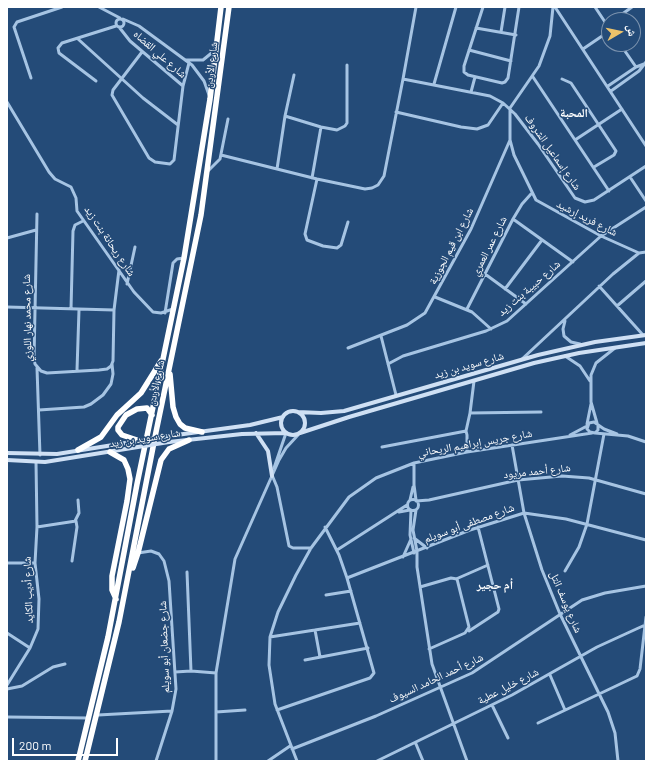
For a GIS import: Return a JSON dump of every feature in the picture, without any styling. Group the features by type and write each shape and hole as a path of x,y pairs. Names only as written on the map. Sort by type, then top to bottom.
{"highway":[{"name":"شارع الأردن","path":"78,761 116,599 135,492 152,417 184,258 210,98 220,7"},
{"name":"شارع الأردن","path":"135,554 169,371 201,215 229,7"},
{"path":"78,450 101,437 117,415 141,393 164,358"},
{"path":"169,371 172,407 176,418 186,428 202,432"},
{"path":"142,440 122,435 118,430 118,426 126,415 142,407 150,410 152,417"},
{"path":"85,761 98,715 125,591 161,460 169,449 189,440"},
{"path":"110,452 124,460 130,479 112,576 112,590 116,599"}],"main road":[{"name":"شارع سويد بن زيد","path":"298,412 321,413 344,410 521,360 581,345 644,335"},
{"name":"شارع سويد بن زيد","path":"299,434 343,419 564,356 617,346 646,343"},
{"path":"288,412 298,412 303,417 306,424 299,434 291,435 286,433 281,424 283,417 288,412"},
{"name":"شارع سويد بن زيد","path":"7,453 40,455 250,425 283,417"},
{"name":"شارع سويد بن زيد","path":"7,460 36,462 169,442 256,433 286,433"},
{"path":"256,433 268,451 272,476"}],"street":[{"path":"31,78 14,27 18,22 62,7"},
{"path":"99,7 121,19 139,26 188,61 204,81 210,98"},
{"path":"221,155 312,178 365,189 378,185 384,176 416,7"},
{"path":"434,84 456,7"},
{"path":"484,7 469,50 464,72 475,77 505,82 508,78 519,7"},
{"path":"501,32 505,7"},
{"path":"554,7 583,48 646,146"},
{"path":"531,194 514,155 510,140 510,108 533,77 547,46 554,7"},
{"path":"595,7 601,16"},
{"path":"96,81 59,53 58,48 62,44 123,24 121,19"},
{"path":"118,26 116,21 121,19"},
{"name":"شارع علي القضاه","path":"118,26 125,36 142,52 183,86 174,160 167,164 155,162 149,158 113,97 113,90 121,78"},
{"path":"476,28 516,34"},
{"path":"583,48 601,36"},
{"path":"78,39 178,126"},
{"path":"188,61 203,60 208,58 215,49"},
{"path":"469,50 511,61"},
{"path":"121,78 142,52"},
{"path":"626,52 638,71"},
{"path":"183,86 188,61"},
{"path":"608,86 636,67 645,63"},
{"path":"611,91 638,71 645,63"},
{"path":"285,116 321,127 337,130 343,128 347,123 347,65"},
{"path":"277,169 285,116 294,75"},
{"path":"471,92 475,77"},
{"path":"533,77 610,190"},
{"name":"شارع إسماعيل الشروف","path":"403,79 490,96 503,103 510,108 538,144 575,198 580,201 591,202 646,166"},
{"path":"562,79 571,82 616,152 612,157 594,167"},
{"name":"شارع ريحانة بنت زيد","path":"7,102 49,172 55,179 71,187 76,198 77,211 119,270 127,284 150,311 165,313"},
{"path":"396,112 460,127 477,129 488,125 503,103"},
{"path":"575,140 622,109"},
{"path":"208,171 219,162 228,119"},
{"path":"312,178 321,127"},
{"name":"شارع ابن قيم الجوزية","path":"348,348 381,336 420,318 425,313 471,229 510,140"},
{"path":"630,177 646,201"},
{"path":"317,179 305,234 307,240 323,246 337,248 341,245 348,222"},
{"name":"شارع عمر العمري","path":"467,309 513,220 522,204 531,194"},
{"name":"شارع فريد إرشيد","path":"531,194 542,205 601,236 639,253"},
{"name":"شارع حبيبة بنت زيد","path":"388,364 403,356 491,329 507,321 601,236 646,207"},
{"name":"شارع محمد نهار اللوزي","path":"37,214 34,358 37,368 47,373 77,370 104,370 112,364"},
{"path":"513,220 573,262"},
{"path":"71,309 73,231 77,223 83,221"},
{"path":"7,238 36,230"},
{"path":"505,289 542,240"},
{"path":"127,284 135,247"},
{"path":"521,360 566,319 599,286 639,253 646,252"},
{"path":"165,313 174,263 176,259 184,258"},
{"path":"39,410 84,407 91,404 103,395 110,384 113,374 114,310 119,270"},
{"path":"485,274 526,304"},
{"path":"617,306 646,281"},
{"path":"599,286 644,335"},
{"path":"435,297 467,309 491,329"},
{"path":"7,307 114,310"},
{"path":"165,313 174,309"},
{"path":"77,370 79,310"},
{"path":"566,319 563,329 564,336 571,342 581,345"},
{"path":"381,336 396,395"},
{"path":"591,402 598,430 593,433 588,430 587,426 591,402 590,381 596,363 617,346"},
{"path":"564,356 580,366 590,381"},
{"path":"37,368 40,455"},
{"path":"466,452 466,431 474,381"},
{"path":"470,412 541,412"},
{"path":"587,426 591,422 597,424"},
{"name":"شارع جريس إبراهيم الريحاني","path":"597,424 617,434"},
{"name":"شارع جريس إبراهيم الريحاني","path":"568,436 587,426"},
{"path":"382,448 466,431"},
{"path":"286,433 275,461 272,476 277,487 289,546 293,548 311,548"},
{"name":"شارع جريس إبراهيم الريحاني","path":"297,761 277,710 269,665 270,637 283,601 311,548 337,510 355,491 384,474 414,462 466,452 593,433 632,436 646,442"},
{"path":"216,761 216,673 235,559 281,455 299,434"},
{"path":"565,571 577,552 587,524 604,434"},
{"name":"شارع يوسف التل","path":"512,445 524,513 546,582 580,656 600,693 613,727 618,761"},
{"name":"شارع أديب الكايد","path":"7,685 30,648 37,634 39,624 38,587 35,563 37,527 36,462"},
{"path":"403,557 413,539 413,525 416,510 419,505 416,500 414,485 414,462"},
{"name":"شارع أحمد مريود","path":"416,500 429,500 518,480 568,476 596,479 646,494"},
{"path":"337,550 399,512 410,500 414,485"},
{"path":"72,561 77,527 75,520 79,513 78,500"},
{"path":"410,500 416,500"},
{"name":"شارع أحمد مريود","path":"419,505 429,500"},
{"path":"407,505 410,510 433,669 467,761"},
{"path":"399,512 416,510"},
{"name":"شارع مصطفى أبو سويلم","path":"348,578 478,527 524,513 552,516 646,540"},
{"path":"37,527 75,520"},
{"path":"277,710 374,676 368,648 348,578 337,550 325,527"},
{"path":"429,649 468,631 498,612 499,609 478,527"},
{"path":"413,539 427,548"},
{"name":"شارع جضعان أبو سويلم","path":"135,554 157,553 162,557 166,566 169,581 176,689 172,712 156,761"},
{"path":"7,563 35,563"},
{"path":"420,587 456,579 488,565"},
{"path":"187,572 191,671"},
{"path":"456,579 462,595 469,627 468,631"},
{"name":"شارع أحمد الحامد السيوف","path":"268,761 291,748 439,688 486,665 560,614 588,598 646,586"},
{"path":"326,595 351,591"},
{"path":"538,723 639,674 646,617"},
{"path":"270,637 360,623"},
{"name":"شارع خليل عطية","path":"377,761 416,744 550,675 580,656 645,625"},
{"path":"316,630 320,657"},
{"path":"7,633 30,648"},
{"path":"305,660 368,648"},
{"path":"7,689 22,686 53,667 65,664"},
{"path":"176,672 191,671 216,673"},
{"path":"550,675 565,710"},
{"path":"492,705 508,738"},
{"path":"216,712 245,710"},
{"path":"98,715 172,712"},
{"path":"7,717 89,718"},
{"path":"416,744 423,761"}],"district":[{"name":"المحبة","path":"574,113"},
{"name":"أم حجير","path":"495,585"}]}
